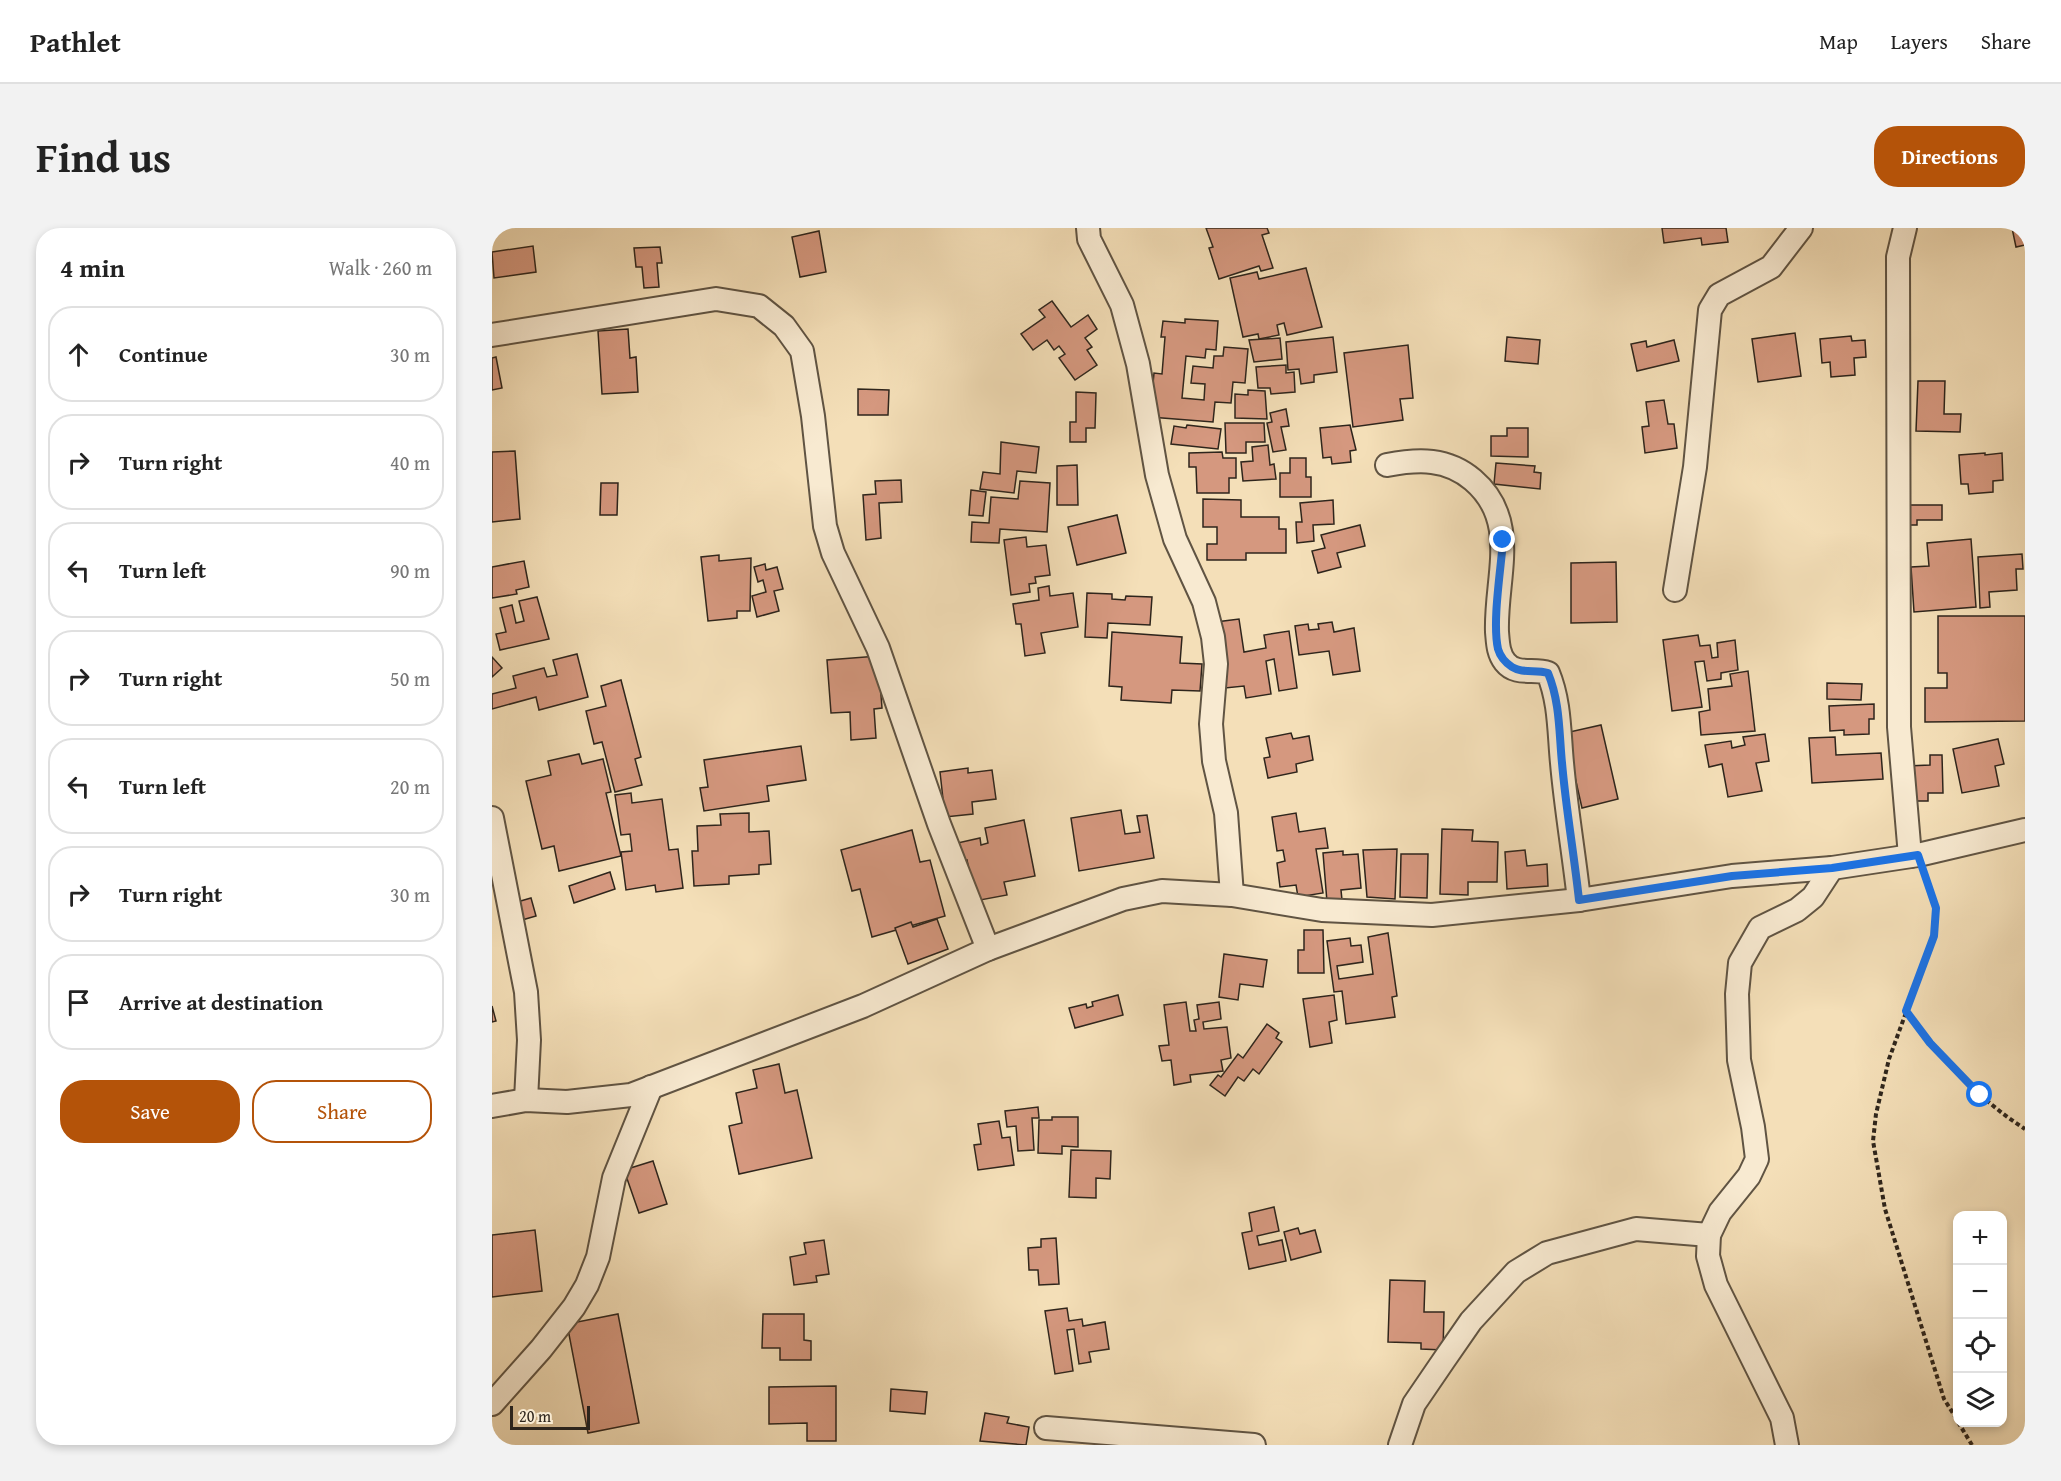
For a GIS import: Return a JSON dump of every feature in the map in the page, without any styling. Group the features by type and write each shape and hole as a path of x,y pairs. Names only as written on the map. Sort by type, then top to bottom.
{"street":[{"path":"1088,228 1089,239 1122,305 1138,364 1157,475 1175,539 1204,602 1213,637 1216,664 1211,724 1214,761 1226,813 1232,895"},
{"path":"1675,590 1695,467 1710,310 1719,295 1771,267 1801,228"},
{"path":"1905,228 1898,257 1899,727 1914,855"},
{"path":"492,335 716,299 759,306 784,326 802,351 813,416 825,526 833,553 878,648 939,824 988,949"},
{"path":"1387,465 1413,460 1441,462 1470,477 1484,489 1498,511 1503,540 1497,623 1498,650 1505,663 1514,669 1524,672 1538,669 1548,673 1553,685 1557,702 1562,764 1579,900"},
{"path":"492,818 526,992 529,1040 526,1100"},
{"path":"492,1106 526,1100 578,1101 631,1095 863,1006 988,949 1123,899 1162,891 1232,895 1322,910 1384,915 1432,915 1579,900 1732,876 1832,868 1914,855 2025,830"},
{"path":"1787,1445 1782,1418 1716,1285 1708,1256 1709,1235 1720,1212 1749,1176 1757,1160 1753,1127 1739,1060 1737,994 1740,963 1760,928 1797,910 1813,897 1832,868"},
{"path":"492,1404 541,1349 574,1307 587,1285 598,1257 614,1178 651,1087"},
{"path":"1400,1445 1414,1404 1443,1360 1471,1321 1516,1272 1547,1253 1636,1229 1709,1235"},
{"path":"1046,1428 1254,1445"}],"path":[{"path":"1914,855 1936,908 1934,936 1889,1059 1876,1114 1873,1141 1885,1209 1944,1399 1953,1414"},
{"path":"1906,1011 1930,1043 1980,1095 2025,1129"},
{"path":"1961,1427 1971,1445"}],"building":[{"path":"1206,228 1267,228 1269,233 1262,235 1273,268 1261,271 1259,266 1219,279 1209,248 1213,247"},
{"path":"1662,228 1726,228 1728,242 1702,245 1701,238 1664,243"},
{"path":"2012,228 2025,228 2025,245 2016,247"},
{"path":"819,231 826,272 800,277 792,237"},
{"path":"533,246 536,272 494,278 492,252"},
{"path":"660,247 662,263 657,263 659,287 644,288 642,267 636,267 634,248"},
{"path":"1306,268 1322,327 1287,335 1284,323 1277,325 1279,335 1259,339 1258,334 1243,337 1230,278 1257,272 1259,279"},
{"path":"1052,301 1071,327 1088,315 1097,329 1085,338 1092,347 1087,350 1097,365 1075,380 1059,358 1065,354 1059,346 1054,350 1047,340 1033,350 1021,334 1045,317 1039,310"},
{"path":"1185,319 1218,321 1216,350 1206,349 1205,358 1186,356 1182,398 1204,400 1205,384 1191,383 1193,366 1213,368 1214,356 1223,356 1224,347 1248,349 1245,383 1233,382 1231,403 1215,402 1213,422 1150,417 1154,373 1162,374 1165,337 1161,337 1163,321 1185,323"},
{"path":"628,329 630,358 636,357 638,392 602,394 598,331"},
{"path":"1795,333 1801,376 1758,382 1752,339"},
{"path":"1851,336 1852,341 1865,340 1866,357 1854,358 1855,375 1831,377 1830,362 1822,363 1820,339"},
{"path":"1333,337 1337,372 1314,375 1314,382 1301,384 1299,369 1288,370 1286,342"},
{"path":"1507,337 1540,340 1538,364 1505,361"},
{"path":"1280,338 1282,359 1254,362 1249,340"},
{"path":"1674,340 1679,361 1637,371 1631,344 1646,341 1647,347"},
{"path":"1408,345 1413,398 1400,399 1403,420 1353,427 1344,353"},
{"path":"496,357 502,388 492,390 492,358"},
{"path":"1286,365 1286,373 1294,372 1295,392 1271,394 1270,388 1258,388 1256,367"},
{"path":"1918,381 1945,381 1944,414 1961,414 1960,432 1916,431"},
{"path":"858,389 889,390 888,415 858,415"},
{"path":"1248,390 1265,391 1267,419 1235,418 1235,394 1248,395"},
{"path":"1076,392 1096,393 1095,428 1086,428 1086,442 1070,442 1070,422 1076,422"},
{"path":"1664,400 1668,424 1674,424 1677,448 1645,453 1642,427 1649,426 1646,402"},
{"path":"1286,409 1289,426 1281,427 1286,450 1273,452 1267,423 1272,422 1270,413"},
{"path":"1225,423 1264,423 1265,442 1246,442 1246,453 1226,453"},
{"path":"1187,425 1221,429 1218,449 1171,444 1174,426 1186,428"},
{"path":"1350,425 1356,450 1350,451 1351,462 1332,464 1331,457 1323,458 1320,428"},
{"path":"1507,428 1528,428 1528,457 1491,456 1491,436 1507,436"},
{"path":"1001,442 1039,447 1036,473 1017,471 1014,493 980,489 983,472 1000,474"},
{"path":"1268,445 1270,465 1274,464 1276,479 1243,481 1241,462 1253,461 1252,447"},
{"path":"515,451 520,519 492,522 492,452"},
{"path":"1222,452 1223,458 1236,458 1236,478 1229,478 1229,493 1197,493 1196,467 1189,467 1189,453"},
{"path":"1985,453 1985,455 2002,453 2003,480 1993,481 1993,492 1969,494 1968,484 1961,484 1959,455"},
{"path":"1290,458 1306,458 1306,477 1311,477 1311,497 1280,497 1280,473 1290,473"},
{"path":"1496,463 1535,466 1534,472 1541,473 1540,489 1494,484"},
{"path":"1077,465 1078,505 1057,505 1057,466"},
{"path":"901,480 902,502 879,503 881,538 866,540 863,495 876,494 875,481"},
{"path":"1020,481 1050,483 1047,532 1000,529 999,543 971,542 972,522 989,523 991,497 1018,499"},
{"path":"601,483 618,483 617,515 600,515"},
{"path":"971,490 986,492 983,516 969,515"},
{"path":"1203,499 1241,500 1241,517 1279,517 1279,529 1286,529 1286,553 1246,553 1246,560 1207,560 1207,544 1217,544 1217,527 1203,527"},
{"path":"1333,500 1334,524 1313,525 1314,541 1297,543 1296,522 1302,522 1300,503"},
{"path":"1905,505 1942,505 1942,520 1917,520 1917,525 1905,525"},
{"path":"1117,515 1126,553 1077,565 1068,527"},
{"path":"1360,525 1365,546 1337,553 1341,567 1318,573 1312,551 1325,548 1321,535"},
{"path":"1026,537 1027,547 1046,545 1050,575 1035,577 1036,583 1029,584 1030,592 1011,595 1004,540"},
{"path":"1971,539 1976,607 1914,612 1911,567 1929,566 1927,543"},
{"path":"2022,554 2023,569 2016,569 2017,590 1989,592 1990,607 1980,608 1978,557"},
{"path":"719,555 719,561 751,558 750,611 737,611 737,618 708,621 701,557"},
{"path":"524,561 529,587 516,590 517,594 492,598 492,567"},
{"path":"1616,562 1617,622 1571,623 1571,563"},
{"path":"765,564 766,570 777,567 783,589 774,591 779,611 757,617 752,596 766,592 763,580 758,582 754,567"},
{"path":"1049,586 1050,596 1073,593 1078,627 1041,633 1045,653 1025,656 1021,624 1016,624 1013,604 1039,600 1038,588"},
{"path":"1087,593 1112,594 1112,599 1125,600 1126,596 1152,597 1150,625 1108,623 1107,638 1085,637"},
{"path":"537,597 549,639 500,650 496,634 506,632 500,608 512,605 516,623 524,621 519,601"},
{"path":"1938,616 2025,616 2025,721 1925,722 1925,688 1947,688 1947,673 1938,673"},
{"path":"1239,619 1244,652 1266,648 1264,635 1289,631 1297,688 1279,691 1274,659 1266,661 1271,694 1246,698 1244,686 1225,688 1216,622"},
{"path":"1332,622 1334,632 1354,628 1360,671 1333,675 1329,651 1299,655 1295,626 1308,624 1309,630 1319,629 1318,624"},
{"path":"1112,632 1182,637 1180,663 1202,664 1200,691 1172,690 1171,703 1121,700 1122,687 1109,686"},
{"path":"1698,635 1700,646 1710,645 1712,658 1718,657 1717,643 1735,640 1738,670 1721,673 1721,679 1707,681 1704,661 1695,662 1702,707 1672,711 1663,640"},
{"path":"577,654 588,697 539,710 536,697 492,709 492,694 516,688 513,676 544,668 547,677 557,675 553,660"},
{"path":"878,656 882,708 874,709 876,738 851,740 850,712 831,713 827,660"},
{"path":"492,657 502,668 492,677"},
{"path":"1748,671 1755,731 1701,735 1699,712 1710,710 1708,689 1732,686 1730,674"},
{"path":"621,680 641,757 635,759 642,785 615,792 602,742 594,744 586,711 606,706 601,686"},
{"path":"1827,683 1862,684 1861,700 1827,699"},
{"path":"1874,704 1874,719 1869,719 1869,734 1844,735 1844,730 1830,731 1829,706"},
{"path":"1601,725 1618,799 1582,808 1565,733"},
{"path":"1291,733 1293,739 1309,736 1313,760 1296,764 1297,772 1268,778 1264,758 1270,757 1266,738"},
{"path":"1765,734 1769,761 1756,763 1762,791 1728,797 1722,764 1709,767 1705,745 1731,741 1732,748 1745,745 1743,737"},
{"path":"1835,737 1836,755 1881,753 1883,779 1812,783 1809,738"},
{"path":"1998,739 2004,764 1995,766 1999,786 1962,793 1953,749"},
{"path":"801,746 806,780 767,786 769,801 704,811 700,788 708,787 704,760"},
{"path":"579,754 582,764 603,759 611,792 606,793 621,856 559,871 554,846 542,849 526,781 551,775 548,761"},
{"path":"1930,755 1942,755 1943,793 1928,793 1928,801 1908,801 1907,766 1930,765"},
{"path":"968,768 968,773 992,770 996,799 972,802 973,814 945,817 940,772"},
{"path":"631,793 632,803 662,799 669,850 678,849 683,888 656,892 655,885 626,890 621,852 632,851 630,834 621,835 615,795"},
{"path":"1121,810 1125,834 1140,832 1137,816 1147,815 1154,858 1079,871 1071,818"},
{"path":"749,813 749,832 769,831 771,864 759,865 759,874 729,876 729,884 694,886 692,851 698,851 697,826 721,825 720,814"},
{"path":"1296,813 1299,832 1325,828 1328,848 1316,849 1323,893 1298,897 1296,885 1280,887 1277,863 1285,861 1283,850 1277,851 1272,817"},
{"path":"1024,820 1035,876 1004,882 1007,895 975,901 967,860 957,862 953,844 980,838 981,845 988,843 985,828"},
{"path":"1442,829 1473,830 1472,841 1498,842 1497,882 1468,882 1468,895 1440,894"},
{"path":"912,830 920,862 930,860 945,916 872,937 860,889 852,891 841,850"},
{"path":"1397,849 1395,899 1367,897 1363,850"},
{"path":"1525,850 1527,866 1547,864 1548,886 1507,889 1505,852"},
{"path":"1343,851 1343,855 1358,854 1361,888 1341,890 1342,900 1327,902 1323,853"},
{"path":"1401,854 1428,854 1427,898 1400,897"},
{"path":"610,872 615,889 574,903 569,886"},
{"path":"531,898 536,916 522,920 517,902"},
{"path":"937,919 948,949 908,964 895,928 911,922 913,927"},
{"path":"1304,930 1323,930 1324,973 1298,973 1298,950 1304,950"},
{"path":"1388,933 1397,996 1392,997 1395,1017 1346,1024 1342,991 1334,992 1327,941 1350,938 1351,946 1361,945 1363,962 1337,966 1339,979 1373,974 1368,937"},
{"path":"1224,954 1267,960 1263,987 1240,984 1238,1000 1219,997"},
{"path":"1118,995 1123,1015 1075,1028 1069,1008 1086,1004 1087,1008 1093,1006 1092,1002"},
{"path":"1334,995 1337,1020 1329,1022 1332,1043 1310,1047 1303,999"},
{"path":"1186,1002 1190,1031 1196,1031 1194,1020 1199,1019 1197,1005 1219,1002 1221,1019 1203,1022 1204,1029 1227,1027 1231,1058 1221,1060 1223,1071 1190,1075 1191,1082 1174,1085 1171,1060 1162,1061 1159,1046 1169,1045 1164,1005"},
{"path":"492,1006 496,1021 492,1022"},
{"path":"1267,1024 1279,1033 1276,1038 1282,1042 1259,1074 1253,1069 1244,1081 1238,1077 1225,1096 1210,1085 1218,1075 1221,1077 1238,1054 1243,1058"},
{"path":"779,1064 785,1093 797,1090 812,1158 739,1174 729,1126 742,1123 736,1093 757,1088 753,1070"},
{"path":"1038,1107 1039,1118 1032,1118 1034,1150 1018,1151 1016,1126 1007,1127 1005,1111"},
{"path":"1052,1117 1078,1117 1078,1147 1062,1146 1062,1154 1038,1153 1039,1120 1052,1120"},
{"path":"999,1121 1002,1138 1010,1137 1014,1165 978,1170 974,1145 981,1144 978,1124"},
{"path":"1071,1150 1111,1151 1110,1179 1096,1178 1096,1198 1069,1197"},
{"path":"653,1161 667,1204 639,1213 624,1170"},
{"path":"1274,1207 1279,1231 1257,1236 1259,1245 1282,1240 1286,1261 1249,1269 1242,1233 1252,1231 1249,1213"},
{"path":"1298,1228 1300,1234 1315,1230 1321,1252 1291,1260 1284,1232"},
{"path":"535,1230 542,1291 492,1297 492,1235"},
{"path":"1056,1238 1059,1284 1039,1285 1038,1270 1029,1270 1028,1248 1041,1247 1041,1239"},
{"path":"824,1240 829,1274 816,1276 817,1282 794,1285 790,1257 806,1254 804,1243"},
{"path":"1390,1280 1425,1281 1424,1312 1444,1312 1443,1350 1421,1349 1421,1343 1388,1342"},
{"path":"1067,1308 1069,1321 1082,1319 1083,1326 1105,1322 1109,1349 1089,1352 1091,1362 1079,1364 1074,1329 1067,1330 1073,1371 1055,1374 1045,1311"},
{"path":"618,1314 639,1423 588,1433 567,1324"},
{"path":"763,1314 804,1314 804,1340 811,1341 811,1360 780,1360 780,1348 762,1348"},
{"path":"836,1386 836,1441 807,1441 807,1423 769,1424 769,1387"},
{"path":"891,1389 927,1392 925,1414 890,1411"},
{"path":"985,1413 1009,1417 1007,1423 1029,1427 1026,1445 980,1441"}],"route":[{"path":"1503,540 1497,623 1498,650 1505,663 1514,669 1524,672 1538,669 1548,673 1553,685 1557,702 1562,764 1579,900 1732,876 1832,868 1918,855 1936,908 1934,936 1906,1011 1930,1043 1980,1095"}]}
